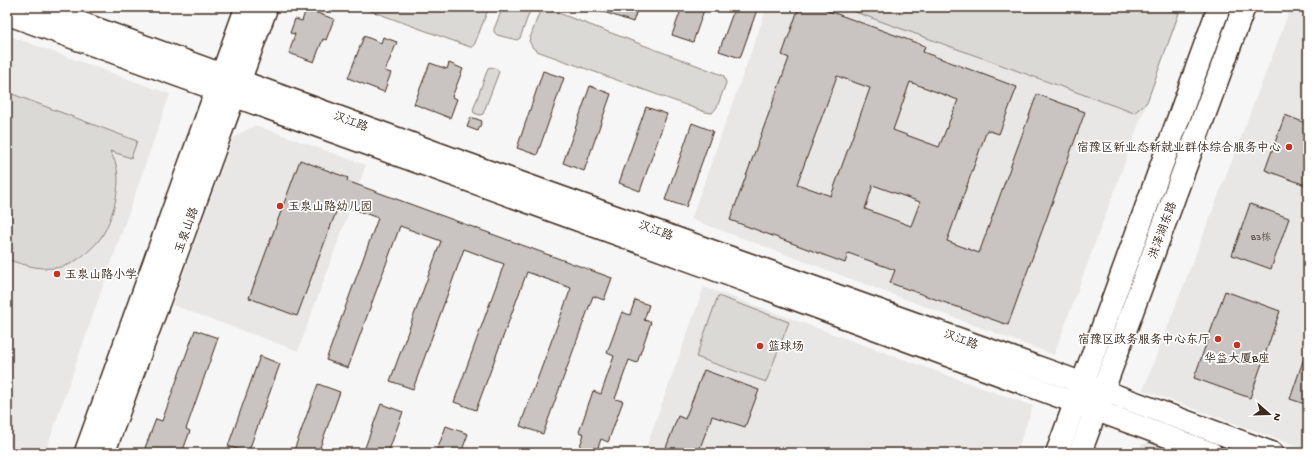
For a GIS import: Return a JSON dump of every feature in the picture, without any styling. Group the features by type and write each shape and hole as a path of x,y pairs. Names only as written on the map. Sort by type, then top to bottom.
{"main road":[{"name":"洪泽湖东路","path":"1057,453 1219,7"},
{"name":"洪泽湖东路","path":"1080,453 1244,7"}],"street":[{"name":"汉江路","path":"38,7 228,85"},
{"name":"玉泉山路","path":"104,453 228,85 246,7"},
{"name":"玉泉山路","path":"85,453 228,85 267,7"},
{"name":"汉江路","path":"7,14 446,156 1079,393 1095,410 1212,453"},
{"name":"汉江路","path":"1079,393 1103,390 1273,453"}],"shaded area":[{"path":"360,7 489,7 475,43 473,47 470,47"},
{"path":"503,7 531,8 520,38 517,40 497,35 494,32"},
{"path":"767,7 1182,7 1054,355 691,219"},
{"path":"844,7 1161,7 1179,13 1147,102 1134,113"},
{"path":"1291,7 1308,7 1308,450 1143,390"},
{"path":"543,10 553,11 724,76 726,83 717,107 712,113 705,112 537,51 533,48 529,41 539,13"},
{"name":"玉泉山路小学","path":"7,35 170,94 45,453 7,453"},
{"path":"491,67 497,69 499,72 483,114 480,115 474,113 473,110 488,68"},
{"path":"7,92 137,141 131,158 110,151 116,163 118,182 113,211 102,236 83,256 62,267 38,268 7,259"},
{"name":"玉泉山路幼儿园","path":"255,125 366,165 298,351 172,305 233,138"},
{"path":"704,287 1033,406 1016,453 644,453"},
{"path":"718,296 789,322 766,382 696,357"},
{"path":"1150,441 1167,444 1190,453 1134,453 1140,446"}],"building":[{"path":"595,7 638,7 633,22 595,9"},
{"path":"682,7 705,7 693,42 672,35"},
{"path":"735,7 758,7 740,58 719,51"},
{"path":"799,7 818,7 925,46 923,52 1017,87 999,134 987,130 947,241 979,253 1037,94 1085,112 1008,325 890,283 895,270 848,253 845,263 730,220 789,58 782,55","holes":["837,76 870,88 831,196 797,184","910,82 958,100 939,147 893,130","873,185 920,202 911,226 865,209"]},
{"path":"306,9 334,19 326,40 323,39 314,62 289,53 295,34 290,33 295,19 302,21"},
{"path":"364,36 381,43 383,37 397,42 385,71 391,73 384,92 348,78"},
{"path":"430,63 447,69 449,63 463,69 452,97 457,99 450,118 414,104"},
{"path":"543,71 564,78 537,155 517,148"},
{"path":"590,86 611,94 584,171 563,163"},
{"path":"646,107 667,114 640,191 619,183"},
{"path":"1285,115 1308,124 1308,186 1265,170"},
{"path":"471,117 482,121 478,131 467,127"},
{"path":"692,123 713,131 686,207 665,200"},
{"path":"300,160 348,178 347,181 612,278 604,300 593,296 543,434 520,426 571,288 527,272 476,410 454,402 504,264 464,249 413,389 390,381 441,241 400,226 348,368 326,360 378,218 339,204 297,316 249,298"},
{"path":"1250,204 1289,218 1271,269 1232,255"},
{"name":"华益大厦B座","path":"1225,291 1280,311 1250,398 1194,378"},
{"path":"635,300 649,305 644,320 651,322 637,363 629,360 615,399 623,401 608,442 601,439 596,453 590,453 579,449 584,434 579,432 593,391 601,394 614,356 607,353 622,312 630,315"},
{"path":"195,330 218,338 186,429 190,431 182,453 143,453 156,419 162,421"},
{"path":"1306,352 1308,353 1308,405 1290,399"},
{"path":"260,356 280,364 248,453 228,446"},
{"path":"704,370 759,390 745,427 712,416 698,453 664,453 678,416 685,419"},
{"path":"318,384 340,392 318,453 293,453"},
{"path":"381,404 403,412 388,453 363,453"},
{"path":"446,426 468,434 461,453 436,453"}],"place":[{"name":"宿豫区新业态新就业群体综合服务中心","path":"1289,147"},
{"name":"玉泉山路幼儿园","path":"280,206"},
{"name":"玉泉山路小学","path":"57,274"},
{"name":"宿豫区政务服务中心东厅","path":"1218,339"},
{"name":"华益大厦B座","path":"1237,345"},
{"name":"篮球场","path":"760,346"}]}
